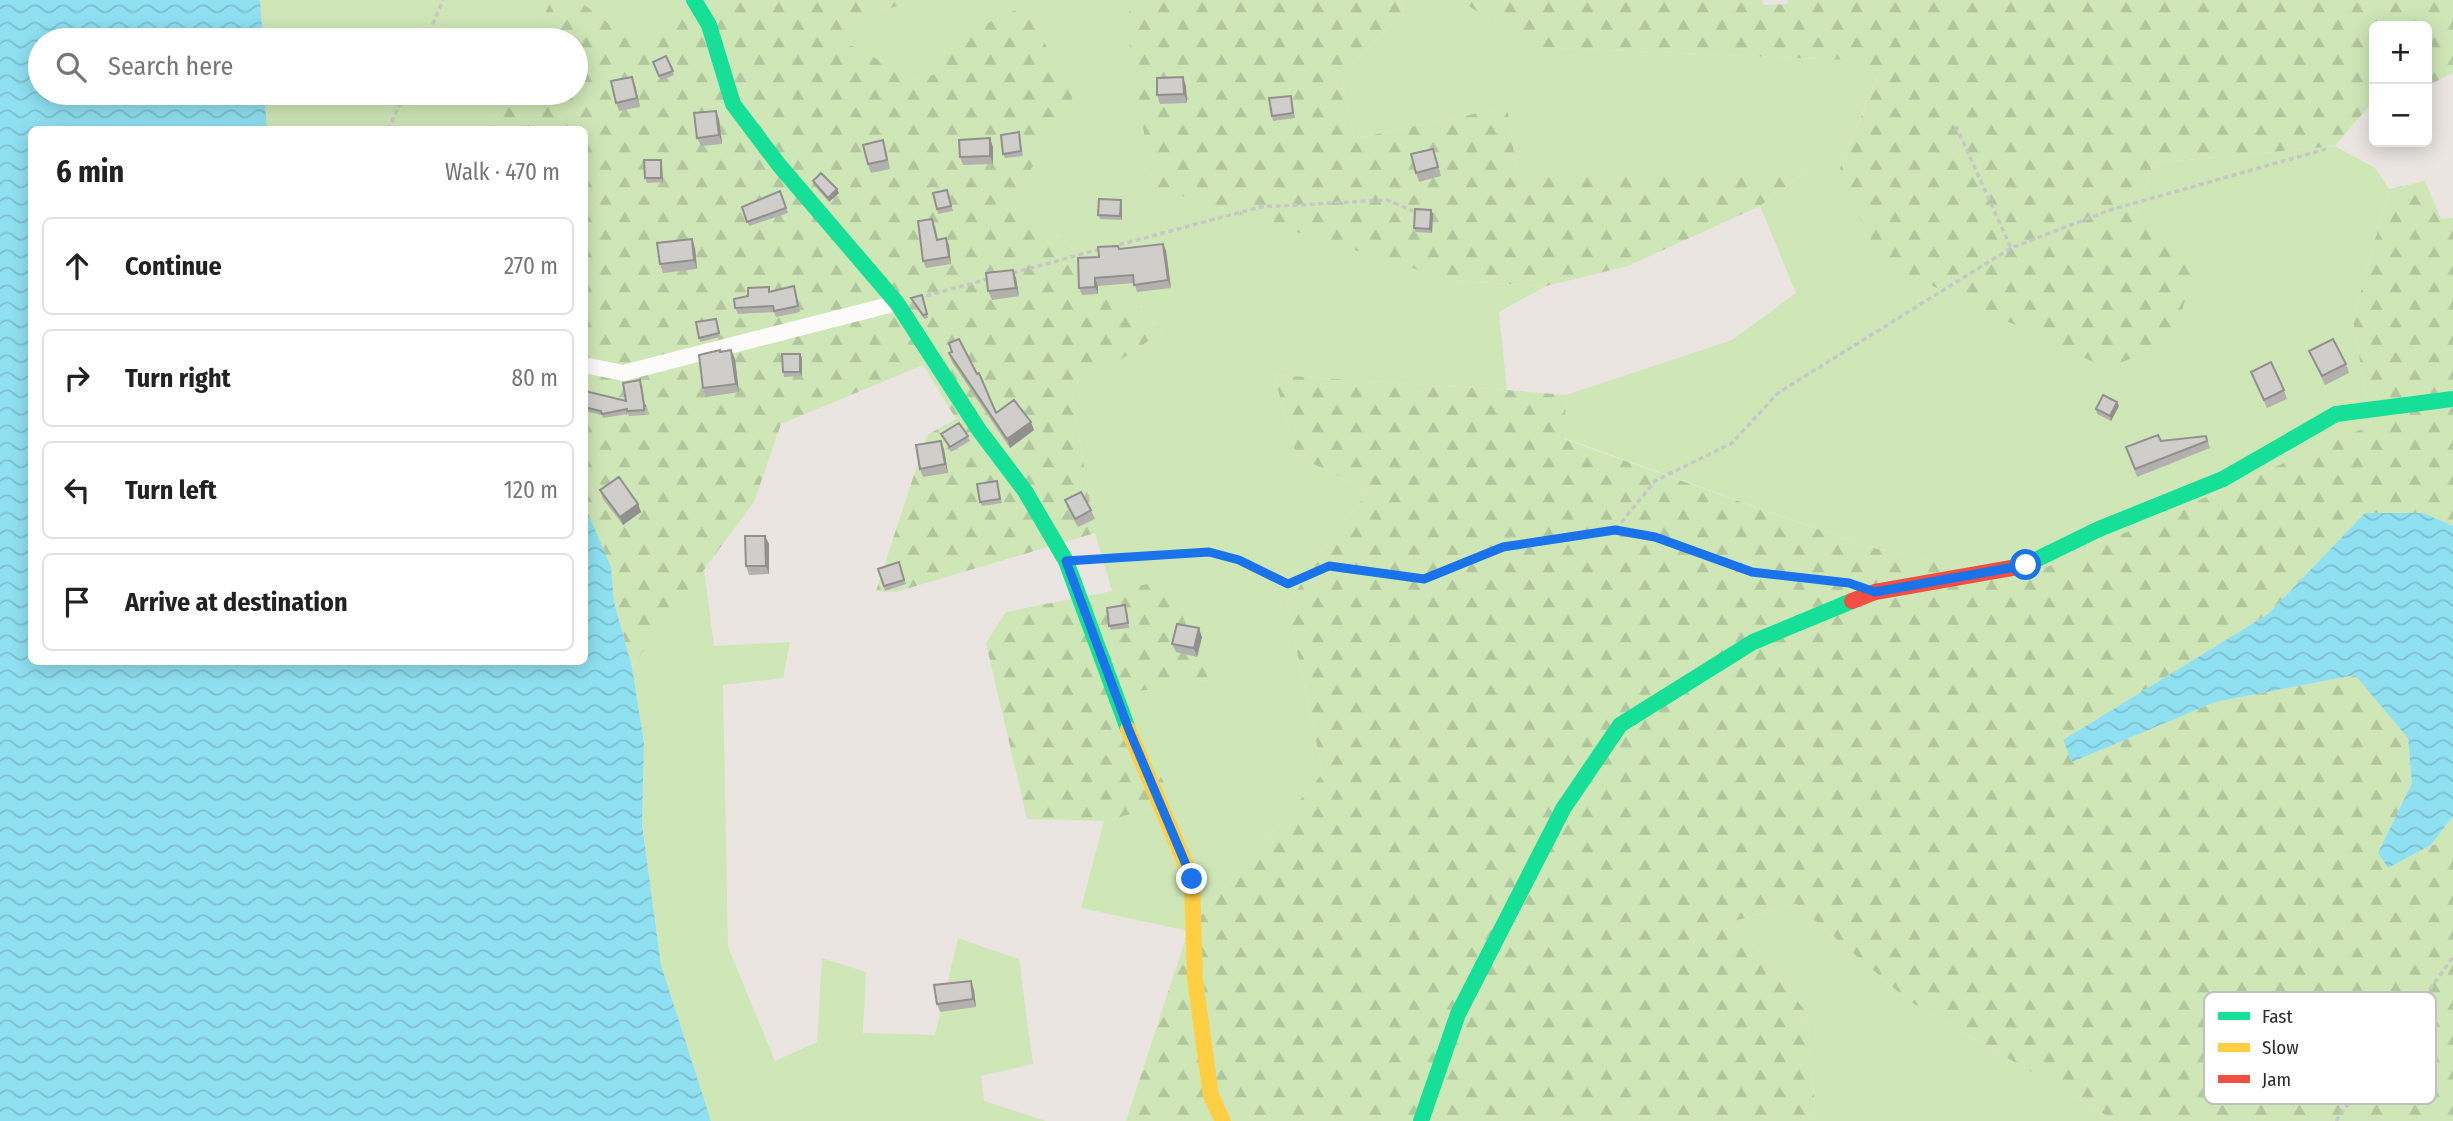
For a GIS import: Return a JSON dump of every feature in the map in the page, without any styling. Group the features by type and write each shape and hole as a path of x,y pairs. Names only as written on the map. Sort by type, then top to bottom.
{"street":[{"path":"694,0 709,25 733,104 779,165 897,303 979,430 1024,491 1066,561 1129,730 1192,879 1195,979 1211,1096 1223,1121"},
{"path":"588,366 623,373 897,303"},
{"path":"1421,1121 1458,1014 1563,809 1620,725 1753,642 1875,592 2026,565 2099,528 2223,479 2336,414 2453,399"}],"path":[{"path":"431,28 443,0"},
{"path":"390,126 399,105"},
{"path":"1956,126 2011,248"},
{"path":"1615,530 1655,481 1732,443 1778,393 2011,248 2110,210 2326,149"},
{"path":"897,303 1260,207 1387,200 1413,211"},
{"path":"1066,561 1209,552 1239,560 1288,584 1329,566 1424,579 1503,547 1615,530 1655,537 1752,572 1849,583 1875,592"},
{"path":"2428,992 2453,957"},
{"path":"2336,1121 2348,1104"}],"green space":[{"path":"260,0 551,0 538,28 262,28"},
{"path":"551,0 578,0 638,46 700,0 917,0 880,11 840,40 916,79 943,72 954,38 1025,6 1073,97 1015,197 1163,331 1072,393 1095,533 896,592 876,591 927,435 956,419 923,365 781,424 754,502 632,667 614,602 611,567 588,513 588,126 490,126 502,105 588,105 588,28 538,28"},
{"path":"578,0 700,0 638,47"},
{"path":"917,0 1139,0 1125,18 1454,281 1546,286 1499,312 1507,390 1274,375 1296,455 1369,492 1337,530 1287,605 1323,773 1188,931 1081,908 1104,821 1174,803 1119,693 1209,680 1168,581 1112,591 1095,533 1072,393 1163,331 1015,197 943,72 916,79 839,40 880,11"},
{"path":"1139,0 1401,0 1404,14 1341,73 1354,139 1507,107 1517,172 1807,170 1760,206 1628,266 1546,286 1454,281 1153,187 1125,17"},
{"path":"1401,0 1467,0 1465,3 1534,47 1847,60 1877,77 1839,171 2135,221 2153,163 2335,146 2375,168 2389,189 2353,320 2371,425 2017,580 1865,546 1564,438 1566,395 1732,340 1796,293 1760,206 1806,171 1517,172 1507,107 1354,139 1341,73 1404,14"},
{"path":"1467,0 1762,0 1763,5 1787,4 1788,0 2453,0 2453,73 2432,84 2432,21 2369,21 2369,106 2335,146 2153,163 2135,221 2196,264 2172,343 2106,368 1880,261 1839,171 1877,78 1847,60 1534,47 1464,3"},
{"path":"265,105 502,105 490,126 267,126"},
{"path":"2425,181 2441,219 2453,218 2453,526 2423,513 2365,513 2268,614 2063,740 2072,762 2215,702 2355,675 2408,737 2412,783 2378,853 2388,868 2431,845 2453,845 2453,1121 2116,1121 1909,1001 1796,904 1734,921 1807,1013 1816,1121 1126,1121 1188,931 1323,773 1287,605 1337,530 1369,492 1296,455 1274,375 1566,395 1564,439 1865,546 2017,580 2371,425 2353,320 2389,189"},
{"path":"704,569 714,646 790,642 783,678 723,685 728,947 775,1061 817,1042 822,958 866,972 863,1033 935,1035 958,938 1019,959 1033,1064 981,1076 984,1101 1046,1121 711,1121 661,965 642,823 644,743 632,667"},
{"path":"1168,580 1209,680 1120,694 1174,803 1104,821 1027,819 986,643 1006,612"},
{"path":"2453,816 2453,845 2431,845"},
{"path":"1796,904 1909,1001 2116,1121 1816,1121 1807,1013 1734,921"}],"water":[{"path":"0,0 260,0 262,28 28,28 28,105 265,105 267,126 28,126 28,665 588,665 588,513 611,567 614,602 632,667 644,743 642,824 661,965 711,1121 0,1121"},
{"path":"2365,513 2423,513 2453,526 2453,816 2431,845 2388,868 2378,853 2412,783 2408,738 2355,675 2215,702 2072,762 2063,740 2268,614"}],"building":[{"path":"666,56 673,71 659,76 653,62"},
{"path":"632,77 637,98 616,103 611,81"},
{"path":"1183,77 1184,94 1157,95 1157,78"},
{"path":"1291,96 1293,113 1272,116 1269,98"},
{"path":"716,111 719,135 697,138 694,113"},
{"path":"1019,132 1021,151 1003,154 1001,135"},
{"path":"990,138 990,156 960,157 959,140"},
{"path":"883,140 887,160 868,164 863,145"},
{"path":"1433,149 1438,167 1416,173 1411,154"},
{"path":"644,160 661,160 661,178 645,178"},
{"path":"821,173 837,189 828,198 813,181"},
{"path":"947,190 951,206 937,209 933,193"},
{"path":"780,191 786,208 747,222 742,207"},
{"path":"1099,199 1121,200 1120,216 1098,215"},
{"path":"1415,209 1431,210 1430,229 1414,228"},
{"path":"932,219 937,240 946,238 949,257 923,261 918,221"},
{"path":"692,239 694,260 660,264 657,243"},
{"path":"1163,244 1168,280 1134,285 1133,275 1095,278 1095,287 1079,288 1078,258 1099,257 1098,247 1118,246 1119,249"},
{"path":"1013,270 1016,288 988,291 986,273"},
{"path":"794,286 798,306 774,311 773,306 735,308 734,299 748,296 748,288 769,287 769,292"},
{"path":"922,295 927,314 923,315 911,298"},
{"path":"716,319 719,333 699,338 696,322"},
{"path":"959,339 977,374 979,373 996,413 1014,400 1031,422 1007,439 949,353 952,352 949,343"},
{"path":"2333,339 2346,364 2322,376 2309,351"},
{"path":"731,350 736,384 703,388 699,355"},
{"path":"782,354 800,354 800,372 783,372"},
{"path":"2271,362 2284,390 2264,400 2251,372"},
{"path":"640,380 646,406 644,410 627,409 602,414 601,411 588,408 588,392 626,401 623,383"},
{"path":"2103,395 2117,402 2110,416 2096,409"},
{"path":"959,423 968,436 950,447 941,434"},
{"path":"2158,435 2161,441 2206,436 2207,441 2135,469 2126,447"},
{"path":"941,441 945,464 920,469 916,445"},
{"path":"619,477 638,504 620,517 600,490"},
{"path":"997,481 1000,499 980,502 977,484"},
{"path":"1081,492 1091,510 1075,519 1065,500"},
{"path":"745,536 765,536 766,566 746,566"},
{"path":"899,562 904,580 884,586 878,569"},
{"path":"1125,605 1128,623 1109,626 1107,608"},
{"path":"1177,624 1199,628 1194,648 1172,644"},
{"path":"971,981 973,999 937,1004 934,985"}],"traffic: fast":[{"path":"694,0 709,25 733,104 779,165 897,303 979,430 1025,491 1066,561 1128,729"},
{"path":"2023,566 2099,529 2223,479 2336,414 2453,399"},
{"path":"1421,1121 1458,1014 1563,809 1620,725 1753,642 1852,601"}],"traffic: slow":[{"path":"1128,729 1192,879 1195,979 1211,1096 1223,1121"}],"traffic: jam":[{"path":"1852,601 1875,592 2023,566"}],"route":[{"path":"1192,879 1129,730 1066,561 1209,552 1239,560 1288,584 1329,566 1424,579 1503,547 1615,530 1655,537 1752,572 1849,583 1875,592 2026,565"}]}
